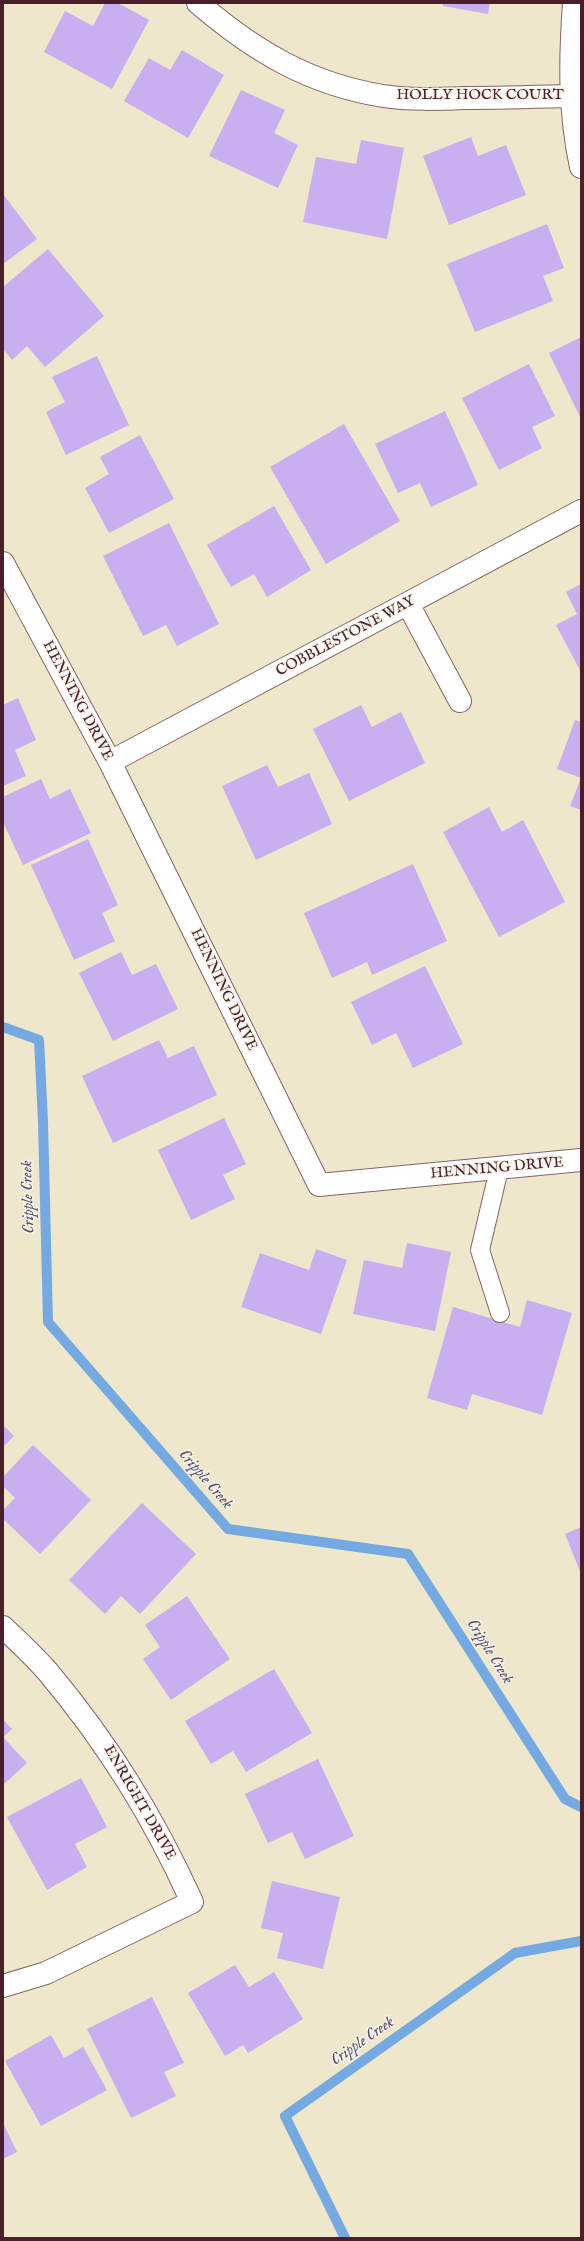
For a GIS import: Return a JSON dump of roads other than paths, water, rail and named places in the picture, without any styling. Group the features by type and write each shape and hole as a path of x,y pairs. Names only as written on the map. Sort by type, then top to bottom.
{"street":[{"name":"HOLLY HOCK COURT","path":"198,3 253,47 302,73 329,83 383,96 437,99 571,96"},
{"path":"574,3 570,52 571,96 576,144 581,167"},
{"name":"COBBLESTONE WAY","path":"110,762 581,511"},
{"name":"HENNING DRIVE","path":"3,563 110,762 319,1185 581,1160"},
{"path":"408,604 460,701"},
{"name":"ENRIGHT DRIVE","path":"3,1626 47,1670 100,1738 147,1811 192,1902 46,1973 3,1986"}],"lane":[{"path":"499,1169 480,1250 500,1313"}],"waterway":[{"name":"Cripple Creek","path":"3,1027 39,1040 43,1122 48,1322 228,1529 408,1554 565,1799 581,1807"},
{"name":"Cripple Creek","path":"345,2238 285,2116 515,1953 581,1941"}]}
